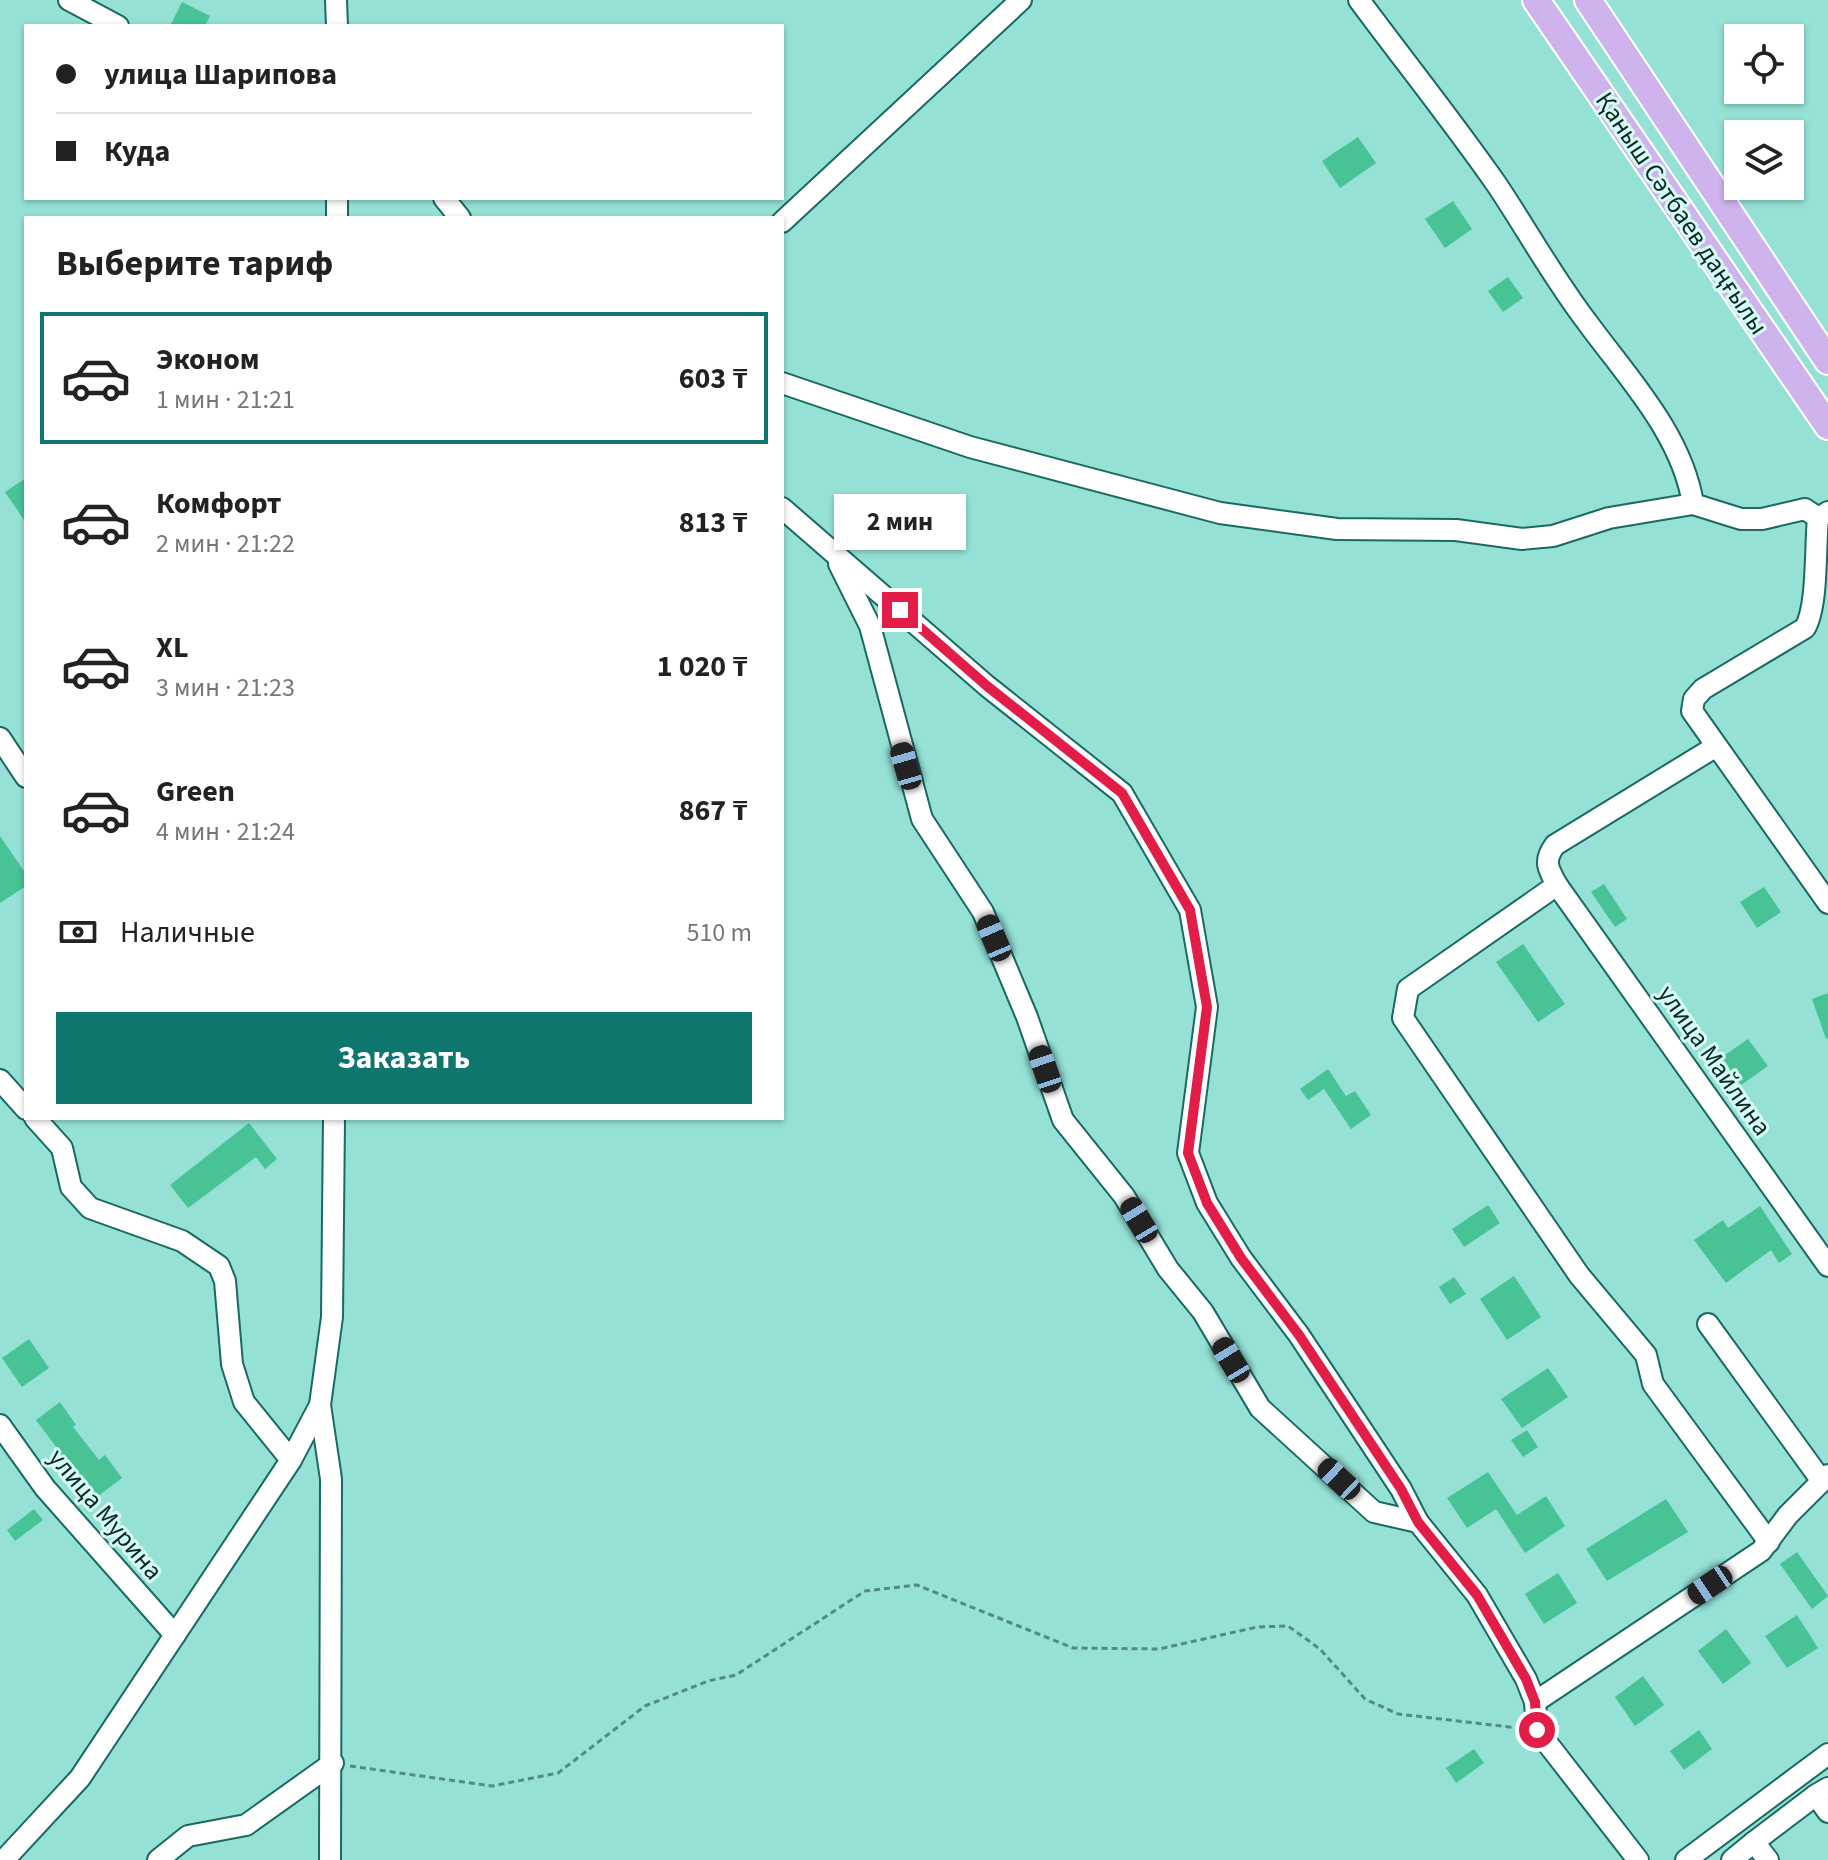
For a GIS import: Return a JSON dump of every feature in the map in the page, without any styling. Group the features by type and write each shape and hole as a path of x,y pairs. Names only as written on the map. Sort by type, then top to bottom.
{"main road":[{"name":"Қаныш Сәтбаев даңғылы","path":"1536,0 1828,426"},
{"name":"Қаныш Сәтбаев даңғылы","path":"1588,0 1828,361"}],"street":[{"path":"69,0 114,24"},
{"path":"336,0 337,24"},
{"path":"784,220 1021,0"},
{"path":"1359,0 1496,184 1586,321 1640,389 1685,473 1693,504"},
{"path":"446,200 458,216"},
{"path":"784,384 970,447 1220,513 1337,529 1456,530 1522,539 1553,536 1609,518 1693,504 1741,519 1762,519 1805,509 1823,515 1814,548 1813,615 1805,628 1703,689 1694,699 1692,711 1828,903"},
{"path":"784,510 987,686 1122,793 1190,910 1207,1007 1188,1153 1207,1203 1241,1258 1299,1335 1401,1489 1418,1522 1477,1595 1526,1679 1535,1702 1537,1730 1638,1860"},
{"path":"834,553 870,626 922,819 983,912 1027,1017 1063,1120 1124,1196 1168,1269 1203,1312 1260,1408 1374,1512 1418,1522"},
{"path":"0,738 24,774"},
{"path":"1715,747 1555,845 1548,855 1547,868 1557,885 1408,989 1403,1018 1579,1275 1646,1355 1653,1384 1769,1542"},
{"name":"улица Майлина","path":"1557,885 1828,1266"},
{"path":"0,1080 24,1107"},
{"path":"37,1120 62,1148 71,1187 90,1208 182,1241 219,1266 225,1281 232,1364 244,1402 291,1460"},
{"path":"330,1860 333,1763 331,1479 320,1405 332,1317 334,1120"},
{"path":"1535,1702 1769,1542 1788,1515 1824,1477 1708,1324"},
{"path":"4,1860 80,1778 291,1460 320,1405"},
{"name":"улица Мурина","path":"0,1425 45,1488 175,1635"},
{"path":"1686,1860 1828,1754"},
{"path":"158,1860 188,1836 246,1825 333,1763"},
{"path":"1732,1860 1754,1842 1824,1798"},
{"path":"1754,1842 1768,1860"}],"path":[{"path":"333,1763 492,1786 558,1773 645,1706 708,1681 736,1675 865,1591 917,1585 1073,1648 1159,1649 1257,1627 1288,1626 1320,1649 1365,1699 1398,1714 1537,1730"}],"building":[{"path":"182,2 210,16 206,24 171,24"},
{"path":"1358,137 1376,163 1340,188 1322,161"},
{"path":"1453,201 1472,229 1445,248 1425,219"},
{"path":"1508,277 1523,298 1503,312 1488,291"},
{"path":"24,479 24,520 5,492"},
{"path":"0,836 24,871 24,887 0,903"},
{"path":"1604,884 1627,919 1615,927 1591,892"},
{"path":"1764,887 1781,912 1757,928 1740,902"},
{"path":"1523,944 1565,1004 1538,1022 1496,962"},
{"path":"1828,993 1828,1038 1826,1039 1812,999"},
{"path":"1748,1039 1768,1066 1741,1085 1722,1057"},
{"path":"1328,1069 1346,1096 1355,1091 1371,1115 1351,1129 1324,1089 1308,1100 1300,1089"},
{"path":"249,1123 277,1159 265,1169 256,1157 188,1208 170,1185"},
{"path":"1488,1205 1500,1223 1464,1247 1452,1229"},
{"path":"1760,1206 1792,1254 1779,1263 1771,1250 1726,1283 1694,1240 1723,1220 1728,1228"},
{"path":"1514,1276 1541,1317 1507,1340 1480,1299"},
{"path":"1454,1277 1466,1294 1450,1304 1439,1287"},
{"path":"29,1339 49,1368 22,1387 2,1358"},
{"path":"1548,1368 1568,1397 1522,1428 1501,1399"},
{"path":"60,1402 76,1425 73,1427 99,1460 105,1455 122,1478 97,1497 71,1463 60,1471 50,1459 60,1452 36,1420"},
{"path":"1527,1430 1538,1447 1523,1457 1511,1440"},
{"path":"1488,1472 1517,1515 1546,1496 1565,1526 1525,1553 1496,1509 1467,1528 1447,1498"},
{"path":"1666,1499 1688,1532 1607,1581 1586,1549"},
{"path":"34,1509 43,1520 15,1541 7,1530"},
{"path":"1797,1552 1828,1596 1812,1609 1780,1564"},
{"path":"1558,1573 1577,1603 1544,1624 1525,1594"},
{"path":"1797,1615 1818,1648 1787,1668 1765,1636"},
{"path":"1726,1629 1751,1663 1723,1684 1698,1651"},
{"path":"1643,1676 1664,1705 1635,1726 1615,1697"},
{"path":"1699,1730 1712,1749 1684,1770 1670,1751"},
{"path":"1474,1749 1484,1763 1456,1783 1446,1768"}],"route":[{"path":"900,610 987,686 1122,793 1190,910 1207,1007 1188,1153 1207,1203 1241,1258 1299,1335 1358,1429 1401,1489 1418,1522 1477,1595 1526,1679 1535,1702 1537,1730"}]}
